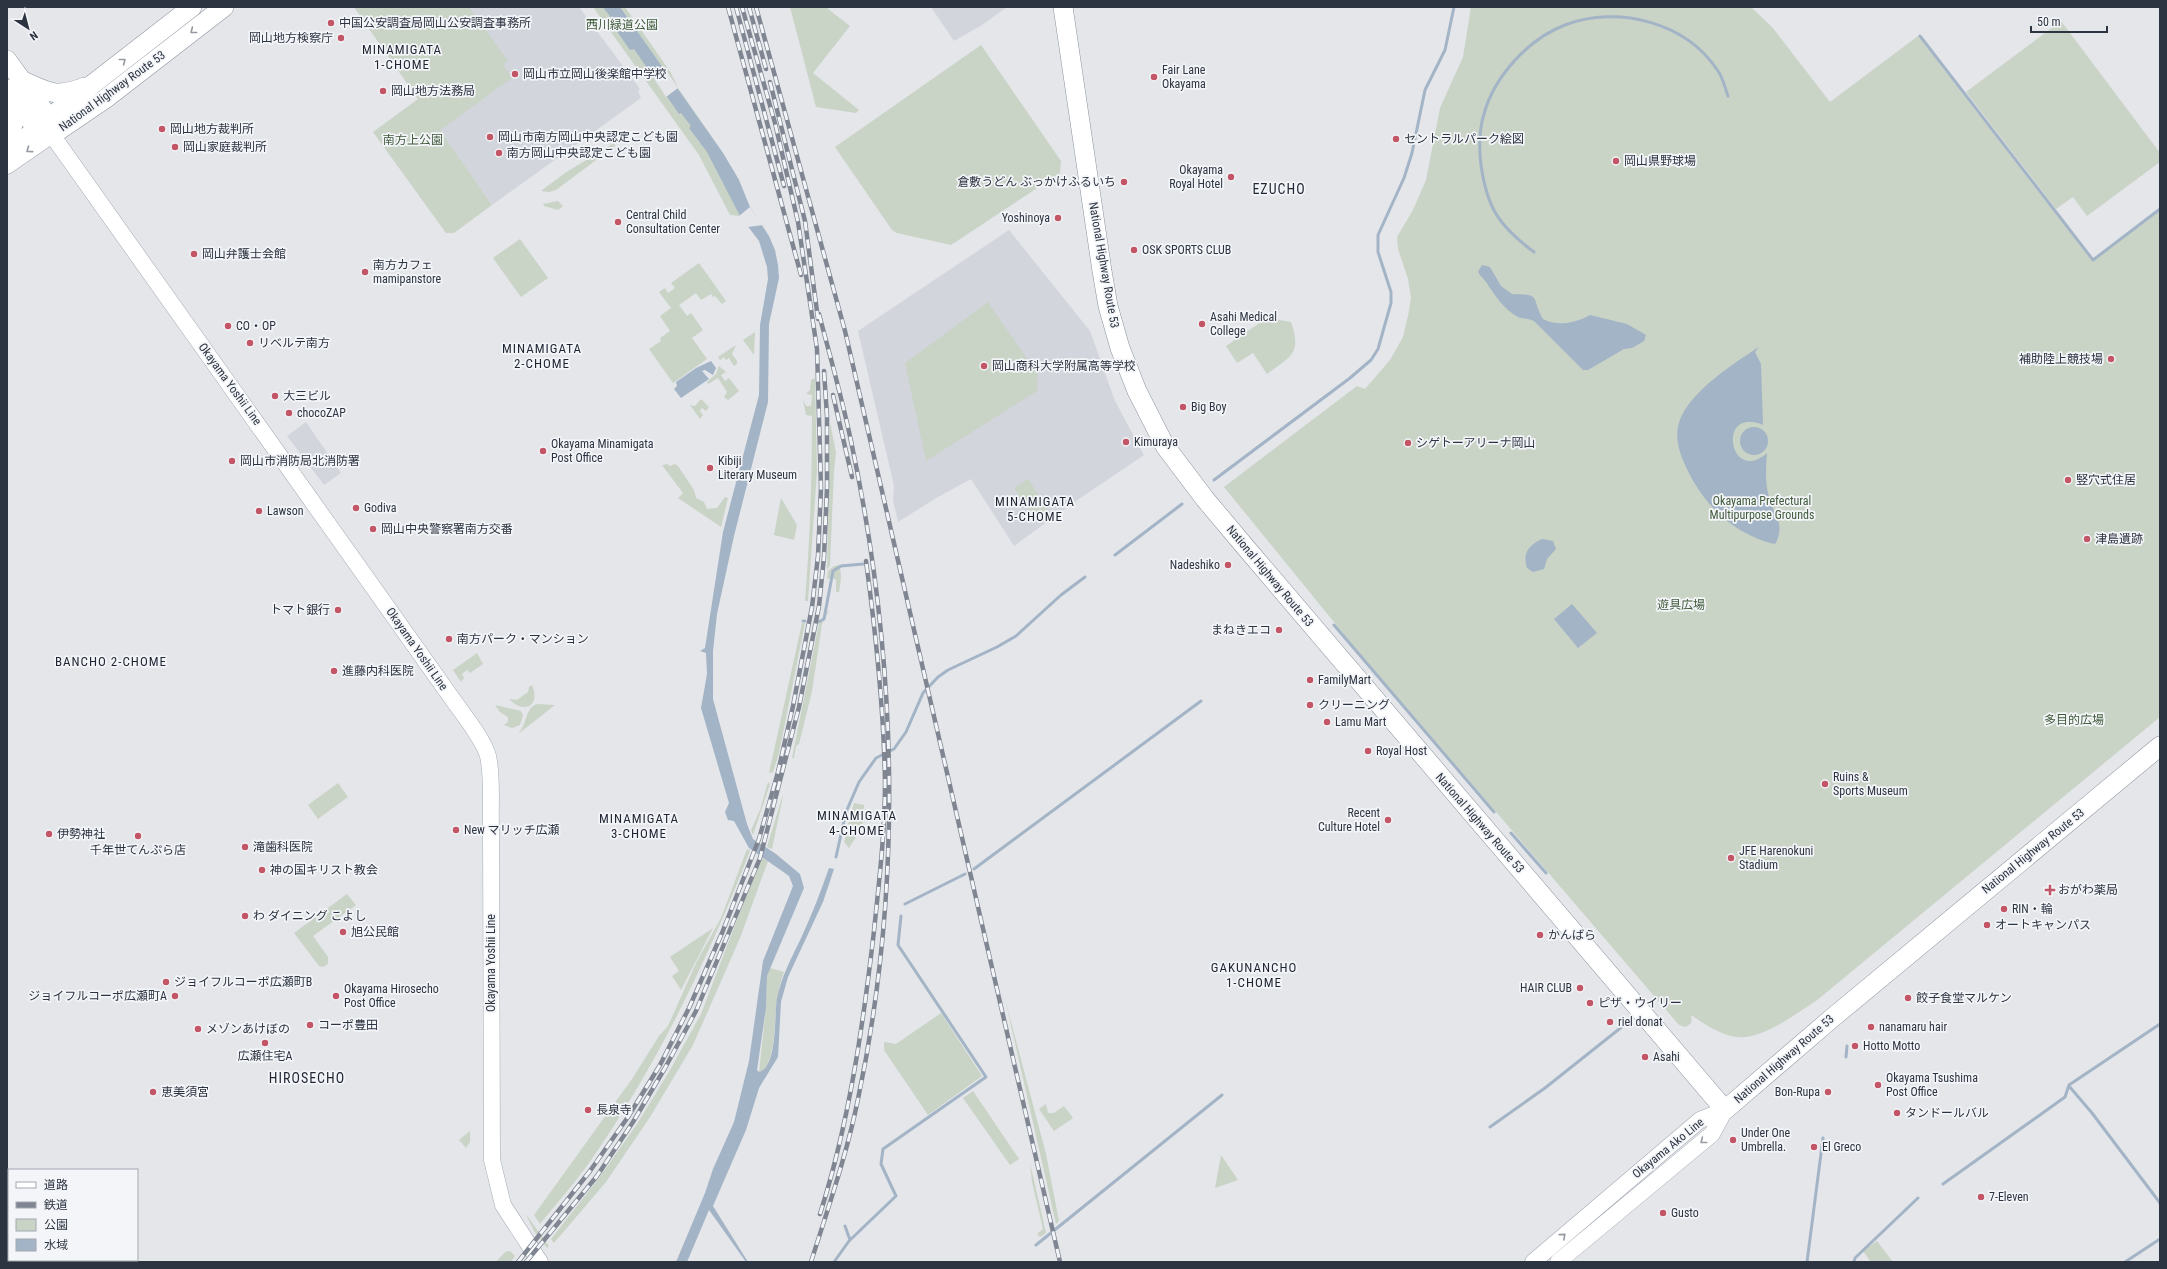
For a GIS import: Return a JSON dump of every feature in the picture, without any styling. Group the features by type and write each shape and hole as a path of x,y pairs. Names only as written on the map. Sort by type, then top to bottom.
{"highway":[{"name":"National Highway Route 53","path":"46,127 92,85 192,7"},
{"name":"National Highway Route 53","path":"46,127 105,99 224,7"},
{"name":"National Highway Route 53","path":"1063,7 1108,306 1128,370 1165,446 1202,496 1239,540 1725,1110 1830,1019 2160,746"},
{"path":"7,60 14,104 14,124 7,140"},
{"path":"12,87 45,91 62,95 92,85"},
{"path":"12,87 46,127"}],"main road":[{"path":"7,150 46,127"},
{"path":"7,166 46,127"},
{"name":"Okayama Yoshii Line","path":"46,127 446,691 479,738 487,755 491,827 492,1160 503,1205 540,1262"},
{"name":"Okayama Ako Line","path":"1533,1262 1700,1120 1725,1110"},
{"name":"Okayama Ako Line","path":"1558,1262 1712,1134 1725,1110"}],"shaded area":[{"name":"岡山市立岡山後楽館中学校","path":"354,7 579,7 640,89 638,91 641,98 492,205"},
{"path":"931,7 1007,7 982,25 954,41"},
{"name":"岡山商科大学附属高等学校","path":"1009,230 1090,331 1115,401 1144,455 1076,501 1014,546 971,479 938,497 898,522 893,500 894,486 858,331"},
{"path":"306,422 341,473 324,485 287,436"}],"green space":[{"name":"南方上公園","path":"354,7 469,7 508,61 503,65 512,78 440,130 492,205 454,233 446,233 373,132 418,99"},
{"name":"西川緑道公園","path":"593,7 625,7 671,73 678,88 723,153 739,180 740,216 730,215 699,155"},
{"path":"790,7 829,7 828,9 850,26 813,73 859,110 856,113 816,107"},
{"name":"Okayama Prefectural Multipurpose Grounds","path":"1471,7 1751,7 1772,27 1830,102 1918,36 2092,261 2160,210 2160,717 1816,1001 1773,1028 1754,1035 1738,1037 1724,1034 1691,1015 1689,1025 1685,1027 1679,1025 1351,643 1224,487 1357,386 1365,389 1390,360 1403,337 1411,298 1408,279 1398,249 1397,237 1413,210 1426,180 1440,108 1463,57"},
{"path":"2061,21 2160,153 2160,162 2087,216 2073,197 2056,209 1966,92"},
{"path":"981,45 1061,161 1060,173 951,245 897,233 892,230 835,147"},
{"path":"614,143 615,146 556,190 549,192 541,191 565,173"},
{"path":"558,201 563,206 558,210 544,206 543,204"},
{"path":"520,239 548,278 521,297 493,258"},
{"path":"699,263 726,301 722,304 715,296 713,297 711,294 701,300 696,293 679,305 687,316 691,313 703,330 692,338 707,359 673,383 649,349 661,341 660,338 670,331 660,316 671,308 659,292 665,288 668,293 675,288 671,283"},
{"path":"988,302 1038,375 1037,391 926,461 905,363"},
{"path":"1267,318 1291,322 1294,333 1295,348 1288,358 1267,374 1253,353 1237,363 1226,346"},
{"path":"755,332 754,355 743,340"},
{"path":"736,345 732,354 737,361 737,364 734,366 729,358 726,360 724,357 720,360 718,357"},
{"path":"719,366 726,372 721,375 725,381 729,378 739,391 728,400 724,397 727,392 718,378 708,384 707,382 716,374"},
{"path":"815,378 817,471 808,601 805,601 812,462 812,416 806,415 803,400 806,406 811,406 812,395 806,394 810,390 811,380"},
{"path":"701,399 709,407 706,411 702,408 700,411 703,415 700,419 690,405 695,406"},
{"path":"830,422 836,453 830,565 827,570"},
{"path":"667,464 670,466 675,464 678,466 694,490 696,498 704,502 707,509 717,508 725,497 728,498 721,527 678,498 683,493 662,465"},
{"path":"1028,479 1048,509 1034,518 1014,488"},
{"path":"781,498 797,525 794,540 774,535"},
{"path":"839,565 841,581 839,592 836,592 836,580 833,578 827,579 828,571 834,566"},
{"path":"825,619 822,624 812,691 799,744 796,746 794,758 792,758 819,623"},
{"path":"802,623 805,623 779,753 773,772 769,773"},
{"path":"477,653 483,664 470,673 467,670 462,674 464,678 461,682 453,670"},
{"path":"532,685 534,699 529,706 525,707 514,704 509,699 517,700 528,692 529,687"},
{"path":"537,704 555,705 518,734 524,725 528,712"},
{"path":"495,705 521,711 523,715 520,725 512,728 504,725 508,722 508,717 500,712"},
{"path":"768,782 770,784 753,835 751,830 760,810"},
{"path":"338,783 348,797 318,819 308,805"},
{"path":"783,794 782,801 772,849 767,847"},
{"path":"854,803 864,805 863,823 856,828 852,828 848,824"},
{"path":"848,828 856,837 849,848 844,842"},
{"path":"747,849 750,851 716,933 679,1012 658,1051 637,1089 589,1163 540,1224 534,1215 632,1079 659,1036 668,1026 697,961 721,918"},
{"path":"761,857 768,861 740,938 693,1045 650,1117 606,1182 554,1243 551,1239 599,1178 637,1124 670,1070 701,1014"},
{"path":"347,894 356,905 313,936 328,957 328,964 323,967 319,966 294,933"},
{"path":"713,928 681,990 672,976 679,971 670,957"},
{"path":"770,968 784,972 777,996 772,1051 765,1068 759,1072 766,1008 767,976"},
{"path":"1005,999 1046,1154 1059,1221 1056,1224"},
{"path":"941,1013 982,1076 928,1115 884,1050 884,1042 896,1044"},
{"path":"973,1091 1019,1159 1010,1165 963,1098"},
{"path":"1046,1104 1048,1113 1054,1113 1064,1106 1073,1118 1054,1131 1039,1109"},
{"path":"470,1131 470,1142 466,1148 459,1140"},
{"path":"1221,1155 1238,1180 1215,1188"},
{"path":"1030,1163 1046,1233 1040,1237 1037,1234 1043,1229 1032,1182"},
{"path":"525,1213 549,1246 547,1248 534,1231"},
{"path":"7,1237 8,1261 25,1262 7,1262"},
{"path":"1877,1241 1893,1262 1871,1262 1863,1251"},
{"path":"510,1251 515,1256 511,1262 496,1262 505,1252"}],"water":[{"path":"603,7 620,7 723,153 739,180 750,207 769,236 775,250 778,265 779,278 769,324 768,402 734,536 717,614 713,651 713,699 747,824 753,839 776,854 800,874 804,888 767,976 766,1008 757,1070 759,1072 765,1068 772,1051 777,998 784,974 820,894 829,868 834,869 823,902 788,977 781,1002 778,1057 759,1088 746,1130 713,1206 748,1262 746,1262 709,1210 687,1262 676,1262 705,1193 713,1169 734,1122 749,1061 763,961 793,886 789,876 749,848 734,821 728,820 725,812 729,803 701,708 707,674 706,653 700,651 705,648 723,532 759,395 760,325 768,279 767,267 759,241 740,216 707,152 689,128 691,126 681,113 679,114 634,49 630,50 616,30 618,27"},
{"path":"1482,265 1490,267 1501,286 1512,294 1532,296 1543,319 1554,323 1566,323 1579,320 1590,315 1627,324 1646,335 1644,341 1632,348 1624,349 1588,370 1583,370 1534,321 1518,317 1504,306 1478,272"},
{"path":"1759,347 1755,352 1761,364 1763,425 1748,422 1738,426 1734,434 1733,444 1737,453 1744,460 1754,460 1767,453 1767,488 1780,529 1776,543 1774,544 1745,533 1721,516 1711,505 1693,481 1683,461 1677,435 1679,422 1682,415 1696,395 1716,377"},
{"path":"711,361 716,368 713,375 705,370 702,371 709,379 681,398 674,389 677,386 676,382 696,368"},
{"path":"1754,427 1764,431 1768,441 1764,451 1754,455 1744,451 1740,441 1744,431"},
{"path":"1542,539 1553,541 1556,549 1547,559 1544,569 1533,572 1527,568 1525,558 1526,554 1533,544"},
{"path":"1572,604 1597,633 1578,648 1554,619"}],"pier":[{"path":"668,73 678,88 666,97 653,77 663,76"},
{"path":"750,207 763,225 748,227 739,216"}],"waterway":[{"path":"1214,480 1350,378 1371,360 1378,349 1391,303 1391,292 1378,252 1378,235 1404,178 1412,153 1425,90 1445,50 1454,7"},
{"path":"1534,252 1522,243 1503,224 1491,205 1481,165 1480,140 1484,114 1496,86 1514,61 1538,40 1551,31 1585,19 1607,17 1628,18 1649,22 1670,30 1688,40 1704,54 1720,74 1728,96"},
{"path":"1920,36 2093,260 2160,209"},
{"path":"1115,555 1182,504"},
{"path":"818,622 824,619 833,571 841,566 863,564"},
{"path":"836,857 846,812 859,782 876,758 894,749 906,732 923,693 938,677 948,670 997,647 1016,636 1061,595 1085,577"},
{"path":"1334,625 1494,812"},
{"path":"974,869 1201,701"},
{"path":"1511,833 1546,873"},
{"path":"905,904 965,874"},
{"path":"834,1262 849,1241 896,1196 881,1164 883,1149 986,1077 898,945 901,916"},
{"path":"1943,1184 2065,1097 2069,1085 2160,1024"},
{"path":"1490,1127 1545,1088 1623,1026"},
{"path":"1846,1057 1847,1046"},
{"path":"2069,1086 2092,1113 2160,1203"},
{"path":"1036,1245 1222,1095"},
{"path":"1807,1262 1823,1138"},
{"path":"1854,1262 1855,1258 1918,1198"},
{"path":"845,1226 850,1240"},
{"path":"2125,1262 2160,1239"}],"railway":[{"path":"728,7 801,275"},
{"path":"736,7 784,186"},
{"path":"518,1262 590,1171 628,1117 660,1065 689,1008 722,933 759,839 778,772 793,706 812,607 818,556 821,488 817,349 798,222 775,123 742,7"},
{"path":"749,7 766,69"},
{"path":"756,7 845,331 1060,1262"},
{"path":"770,82 805,221 818,319"},
{"path":"811,1262 837,1181 854,1120 873,1017 883,935 888,852 889,770 886,687 878,604 866,522 851,441 819,314"},
{"path":"526,1262 597,1176 633,1122 665,1068 696,1011 760,858 799,707 819,606 824,557 827,488 827,416 824,371"},
{"path":"833,395 852,477"},
{"path":"820,1214 839,1145 854,1074 870,967 883,839 885,802 883,728 876,644 866,561"}],"place":[{"name":"中国公安調査局岡山公安調査事務所","path":"331,23"},
{"name":"岡山地方検察庁","path":"341,38"},
{"name":"岡山市立岡山後楽館中学校","path":"515,74"},
{"name":"Fair Lane Okayama","path":"1154,77"},
{"name":"岡山地方法務局","path":"383,91"},
{"name":"岡山地方裁判所","path":"162,129"},
{"name":"岡山市南方岡山中央認定こども園","path":"490,137"},
{"name":"セントラルパーク絵図","path":"1396,139"},
{"name":"岡山家庭裁判所","path":"175,147"},
{"name":"南方岡山中央認定こども園","path":"499,153"},
{"name":"岡山県野球場","path":"1616,161"},
{"name":"Okayama Royal Hotel","path":"1231,177"},
{"name":"倉敷うどん ぶっかけふるいち","path":"1124,182"},
{"name":"Yoshinoya","path":"1058,218"},
{"name":"Central Child Consultation Center","path":"618,222"},
{"name":"OSK SPORTS CLUB","path":"1134,250"},
{"name":"岡山弁護士会館","path":"194,254"},
{"name":"南方カフェ mamipanstore","path":"365,272"},
{"name":"Asahi Medical College","path":"1202,324"},
{"name":"CO・OP","path":"228,326"},
{"name":"リベルテ南方","path":"250,343"},
{"name":"補助陸上競技場","path":"2111,359"},
{"name":"岡山商科大学附属高等学校","path":"984,366"},
{"name":"大三ビル","path":"275,396"},
{"name":"Big Boy","path":"1183,407"},
{"name":"chocoZAP","path":"289,413"},
{"name":"Kimuraya","path":"1126,442"},
{"name":"シゲトーアリーナ岡山","path":"1408,443"},
{"name":"Okayama Minamigata Post Office","path":"543,451"},
{"name":"岡山市消防局北消防署","path":"232,461"},
{"name":"Kibiji Literary Museum","path":"710,468"},
{"name":"竪穴式住居","path":"2068,480"},
{"name":"Godiva","path":"356,508"},
{"name":"Lawson","path":"259,511"},
{"name":"岡山中央警察署南方交番","path":"373,529"},
{"name":"津島遺跡","path":"2087,539"},
{"name":"Nadeshiko","path":"1228,565"},
{"name":"トマト銀行","path":"338,610"},
{"name":"まねきエコ","path":"1279,630"},
{"name":"南方パーク・マンション","path":"449,639"},
{"name":"進藤内科医院","path":"334,671"},
{"name":"FamilyMart","path":"1310,680"},
{"name":"クリーニング","path":"1310,705"},
{"name":"Lamu Mart","path":"1327,722"},
{"name":"Royal Host","path":"1368,751"},
{"name":"Ruins & Sports Museum","path":"1825,784"},
{"name":"Recent Culture Hotel","path":"1388,820"},
{"name":"New マリッチ広瀬","path":"456,830"},
{"name":"伊勢神社","path":"49,834"},
{"name":"千年世てんぷら店","path":"138,836"},
{"name":"滝歯科医院","path":"245,847"},
{"name":"JFE Harenokuni Stadium","path":"1731,858"},
{"name":"神の国キリスト教会","path":"262,870"},
{"name":"おがわ薬局","path":"2050,890"},
{"name":"RIN・輪","path":"2004,909"},
{"name":"わ ダイニング こよし","path":"245,916"},
{"name":"オートキャンパス","path":"1987,925"},
{"name":"旭公民館","path":"343,932"},
{"name":"かんばら","path":"1540,935"},
{"name":"ジョイフルコーポ広瀬町B","path":"166,982"},
{"name":"HAIR CLUB","path":"1580,988"},
{"name":"ジョイフルコーポ広瀬町A","path":"175,996"},
{"name":"Okayama Hirosecho Post Office","path":"336,996"},
{"name":"餃子食堂マルケン","path":"1908,998"},
{"name":"ピザ・ウイリー","path":"1590,1003"},
{"name":"riel donat","path":"1610,1022"},
{"name":"コーポ豊田","path":"310,1025"},
{"name":"nanamaru hair","path":"1871,1027"},
{"name":"メゾンあけぼの","path":"198,1029"},
{"name":"広瀬住宅A","path":"265,1043"},
{"name":"Hotto Motto","path":"1855,1046"},
{"name":"Asahi","path":"1645,1057"},
{"name":"Okayama Tsushima Post Office","path":"1878,1085"},
{"name":"恵美須宮","path":"153,1092"},
{"name":"Bon-Rupa","path":"1828,1092"},
{"name":"長泉寺","path":"588,1110"},
{"name":"タンドールバル","path":"1897,1113"},
{"name":"Under One Umbrella.","path":"1733,1140"},
{"name":"El Greco","path":"1814,1147"},
{"name":"7-Eleven","path":"1981,1197"},
{"name":"Gusto","path":"1663,1213"}],"district":[{"name":"MINAMIGATA 1-CHOME","path":"402,56"},
{"name":"EZUCHO","path":"1279,189"},
{"name":"MINAMIGATA 2-CHOME","path":"542,356"},
{"name":"MINAMIGATA 5-CHOME","path":"1035,508"},
{"name":"BANCHO 2-CHOME","path":"111,661"},
{"name":"MINAMIGATA 4-CHOME","path":"857,822"},
{"name":"MINAMIGATA 3-CHOME","path":"639,826"},
{"name":"GAKUNANCHO 1-CHOME","path":"1254,974"},
{"name":"HIROSECHO","path":"307,1078"}],"park label":[{"name":"遊具広場","path":"1681,605"},
{"name":"多目的広場","path":"2074,720"}]}
